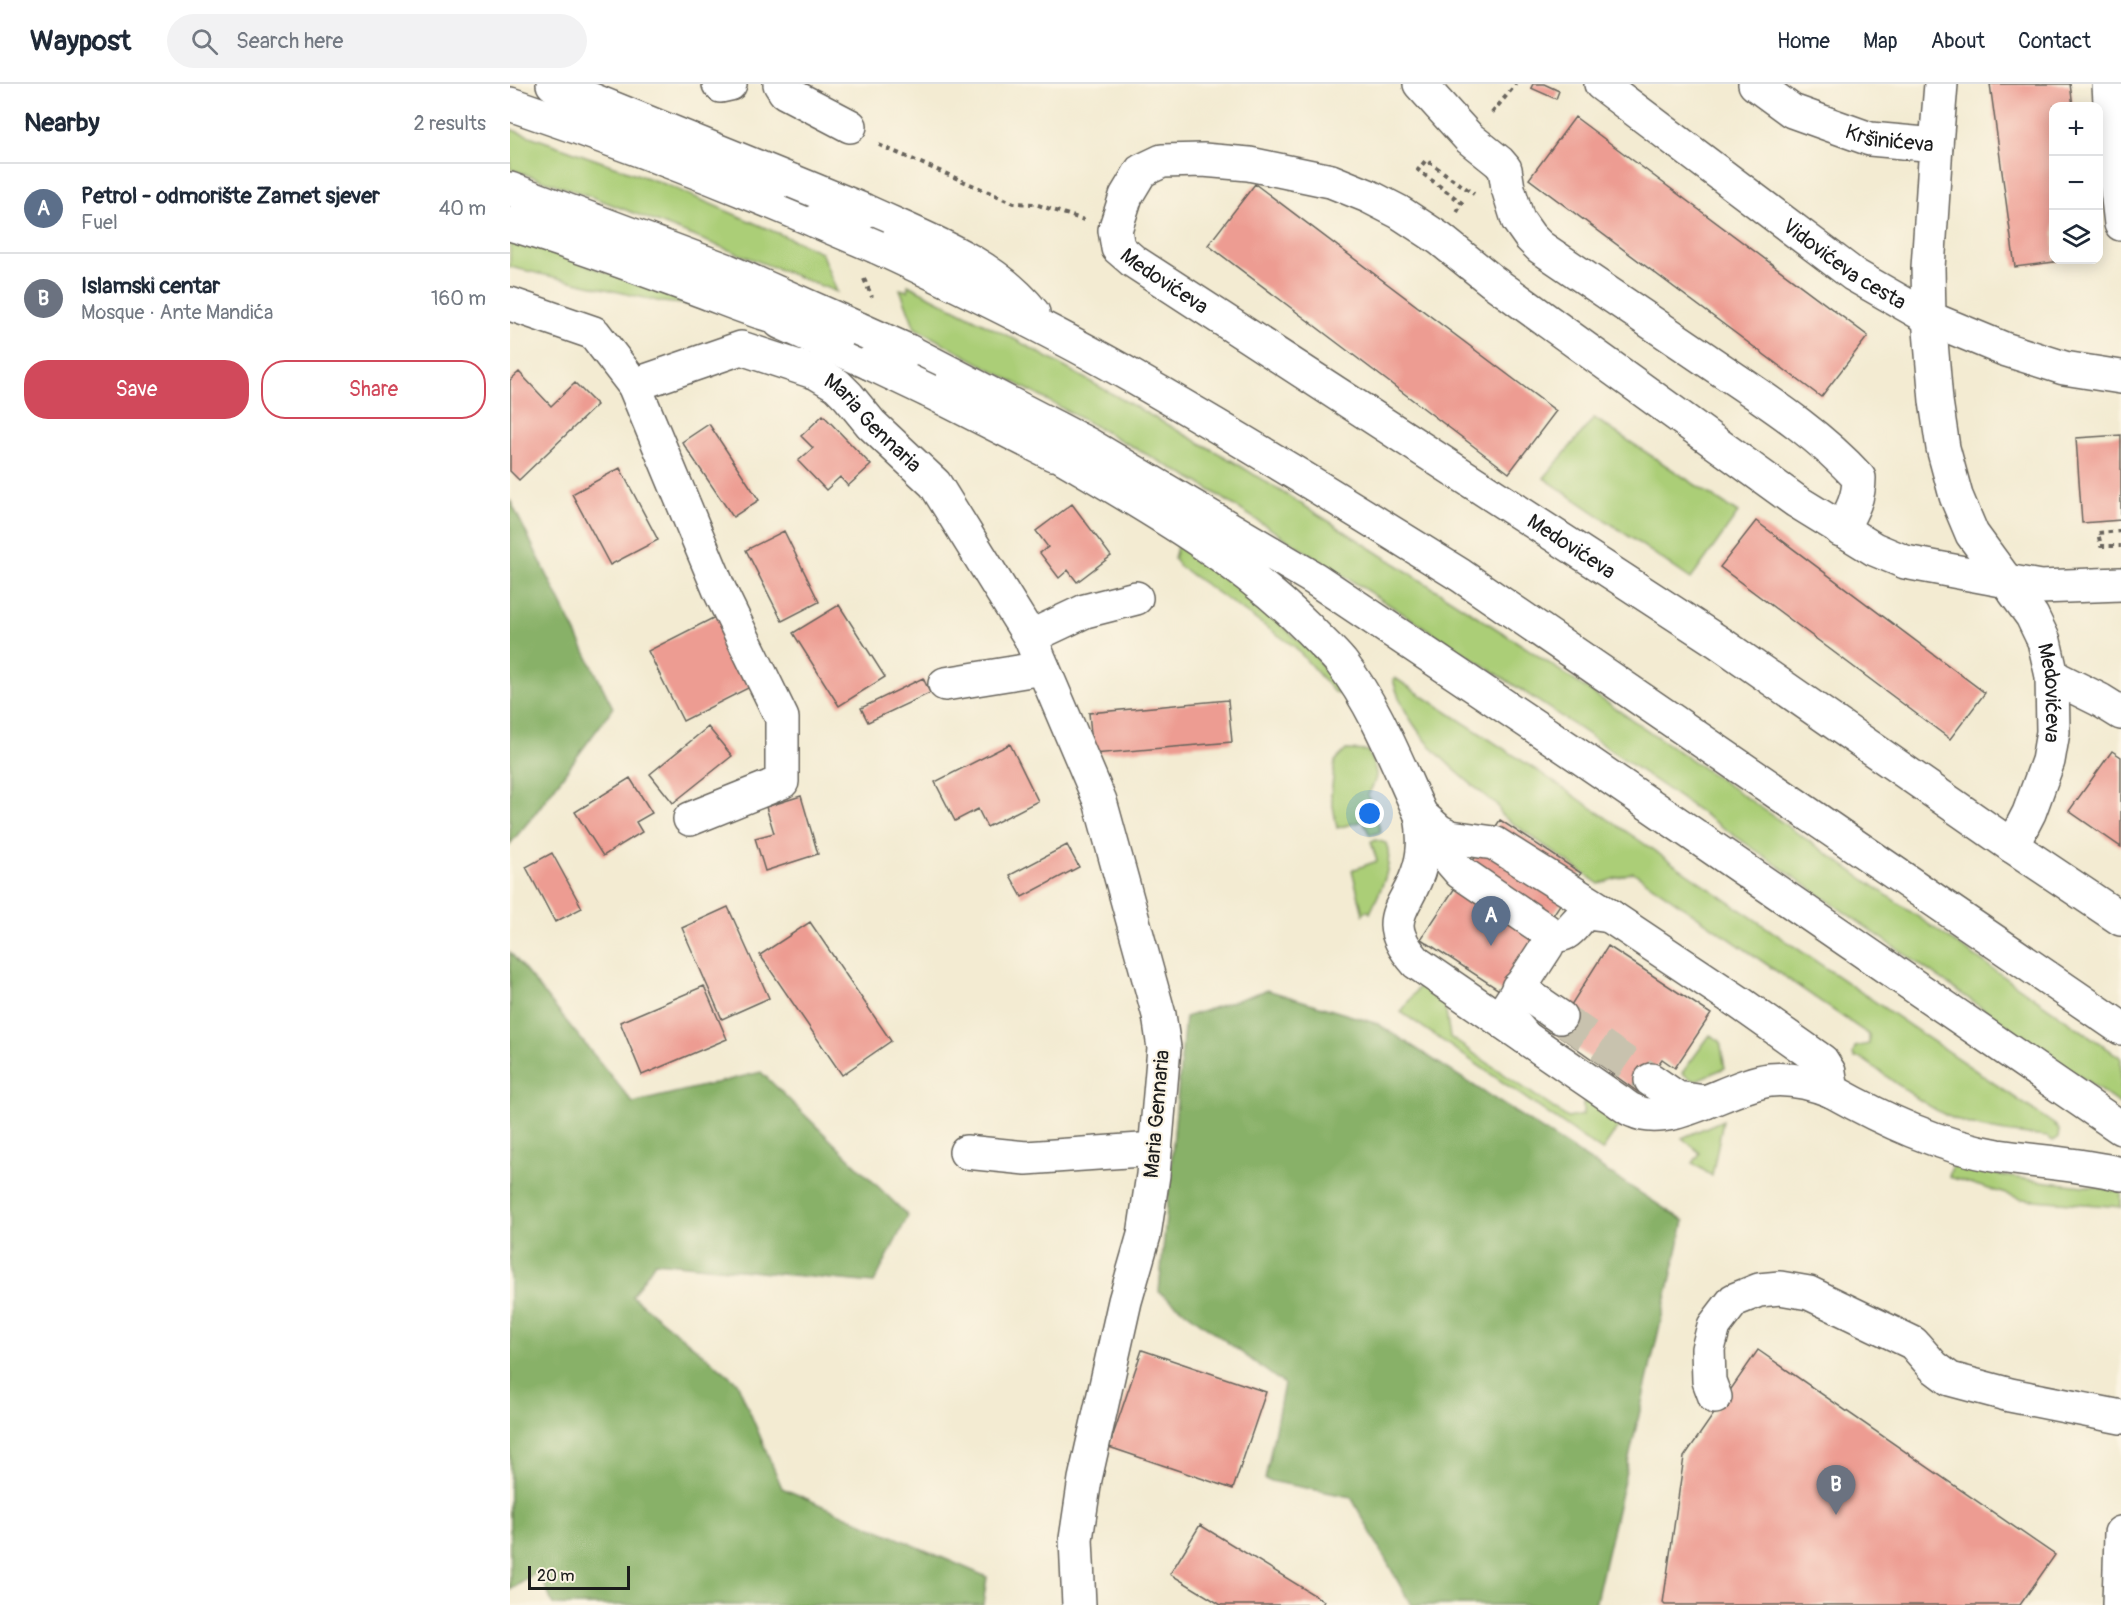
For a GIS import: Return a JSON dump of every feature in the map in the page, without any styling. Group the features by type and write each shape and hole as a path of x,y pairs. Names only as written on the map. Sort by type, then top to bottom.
{"main road":[{"path":"553,84 865,212 980,266 994,275 1027,306 1045,329"},
{"path":"719,84 721,86 730,84"},
{"path":"780,84 785,92 850,126"},
{"path":"1420,84 1469,138 1499,162 1505,170 1518,219 1540,247 1739,382 1824,444 1859,478 1856,502 1841,530"},
{"name":"Vidovićeva cesta","path":"1601,84 1854,275 1929,318 2004,349 2064,368 2121,377"},
{"name":"Kršinićeva","path":"1755,84 1792,111 1870,139 1936,145 1929,245 1929,318"},
{"path":"1936,145 1941,84"},
{"path":"2109,84 2121,224"},
{"path":"510,104 624,143 816,221 1045,329 1131,376 1258,450 1460,575 2121,1028"},
{"name":"Medovićeva","path":"2006,582 1905,562 1874,549 1841,530 1796,501 1492,281 1440,239 1399,212 1368,196 1331,181 1249,164 1203,160 1162,161 1141,171 1126,196 1115,230 1118,248 1133,261 1720,644 2121,920"},
{"path":"510,189 726,270 908,351 938,380 1236,566 1292,612 1340,661 1366,699 1421,815 1456,868 1555,935 1561,935 1572,929 1587,913 1610,916"},
{"path":"510,224 743,306 870,363 938,380 1099,451 1315,579 1576,754 2121,1128"},
{"path":"510,304 594,333 634,385 719,589 782,718 782,782 690,819"},
{"path":"743,306 802,320 848,324"},
{"name":"Medovićeva","path":"1929,318 1936,401 1943,448 1956,496 1972,534 2032,616 2044,641 2052,676 2053,732 2048,761 2036,797 2012,846"},
{"name":"Maria Gennaria","path":"634,385 741,348 817,373 837,385 871,424 935,484 1030,637 1100,801 1159,1015 1164,1048 1144,1235 1125,1301 1085,1479 1076,1539 1079,1605"},
{"path":"2006,582 2040,587 2121,584"},
{"path":"1030,637 1085,611 1136,598"},
{"path":"945,684 1043,668"},
{"path":"2052,676 2121,713"},
{"path":"1421,815 1439,831 1451,837 1494,843 1610,916 1740,1003 1822,1061 1829,1072 1832,1091"},
{"path":"1421,815 1424,836 1422,860 1399,910 1397,923 1399,936 1406,951 1417,963 1633,1111 1653,1116 1674,1113 1770,1080 1797,1080 1832,1091 1886,1119 1945,1144 1997,1156 2100,1169 2121,1174"},
{"path":"1527,1038 1509,1018 1506,1012 1507,1005 1547,946 1548,936 1545,930"},
{"path":"1518,988 1560,1017"},
{"path":"1651,1080 1677,1098 1705,1102"},
{"path":"966,1152 1026,1158 1155,1149"},
{"path":"1715,1397 1709,1381 1708,1349 1714,1326 1734,1300 1759,1290 1780,1288 1809,1293 1913,1343 1934,1367 1950,1379 2010,1395 2121,1417"},
{"path":"2119,1605 2121,1533"}],"path":[{"path":"1496,107 1516,84"},
{"path":"850,126 879,145 1014,203 1035,204 1115,230"},
{"path":"1456,215 1462,203 1418,171 1426,160 1461,186"},
{"path":"2121,531 2098,533 2101,546 2121,546"}],"green space":[{"path":"510,129 667,185 821,252 837,292 595,198 510,169"},
{"path":"510,237 695,305 662,302 510,267"},
{"path":"908,285 1018,341 1234,462 1525,647 2121,1058 2121,1105 1583,731 1491,670 1199,483 915,328 900,289 908,291"},
{"path":"1594,418 1738,513 1691,579 1544,478"},
{"path":"510,500 613,708 510,844"},
{"path":"1178,542 1233,582 1315,655 1340,693 1334,692 1295,647 1179,566 1174,559"},
{"path":"1395,678 1538,771 2055,1125 2059,1130 2058,1138 2053,1141 2047,1137 1981,1127 1935,1110 1861,1058 1855,1058 1853,1054 1855,1047 1869,1044 1869,1035 1633,872 1599,884 1501,815 1498,806 1435,751 1409,717 1400,699 1393,679"},
{"path":"1346,750 1368,751 1376,778 1368,795 1381,832 1370,835 1363,821 1337,828 1331,795 1335,761"},
{"path":"1376,840 1386,843 1389,860 1381,888 1370,913 1367,910 1363,914 1352,870 1377,861 1371,842"},
{"path":"510,952 633,1103 761,1072 908,1216 874,1283 655,1262 632,1296 737,1382 782,1488 987,1577 983,1605 553,1605 539,1571 510,1590"},
{"path":"1420,985 1444,1001 1450,1037 1568,1118 1583,1115 1583,1103 1592,1100 1621,1123 1602,1151 1401,1012"},
{"path":"1267,990 1378,1024 1684,1221 1595,1605 1411,1605 1351,1497 1265,1480 1284,1384 1159,1292 1185,1017"},
{"path":"1710,1035 1720,1041 1725,1068 1694,1081 1682,1073"},
{"path":"1723,1120 1712,1176 1693,1163 1700,1153 1682,1138"},
{"path":"1953,1162 2015,1178 2121,1191 2121,1207 2022,1199 1949,1177"}],"building":[{"path":"1533,84 1544,84 1559,91 1556,99 1531,88"},
{"path":"1990,84 2070,84 2072,102 2049,102 2049,263 2015,267"},
{"path":"1575,117 1868,336 1821,397 1529,179"},
{"path":"1255,184 1556,411 1509,473 1208,245"},
{"path":"519,372 551,406 575,383 597,405 519,480 510,471 510,380"},
{"path":"823,415 871,465 848,486 840,477 826,490 798,461 813,448 801,436"},
{"path":"709,424 759,500 733,517 682,442"},
{"path":"2121,435 2121,520 2082,523 2076,438"},
{"path":"620,468 658,540 610,565 572,494"},
{"path":"1072,504 1111,556 1077,582 1068,570 1059,578 1040,553 1048,547 1036,531"},
{"path":"1756,521 1985,693 1950,739 1720,567"},
{"path":"784,531 819,602 782,621 746,550"},
{"path":"839,605 885,677 839,706 793,633"},
{"path":"721,614 756,684 683,721 648,651"},
{"path":"923,678 930,693 868,722 861,708"},
{"path":"1228,700 1232,742 1093,754 1089,713"},
{"path":"708,727 732,756 673,803 650,774"},
{"path":"1010,744 1038,801 987,827 978,809 955,821 935,782"},
{"path":"2112,751 2121,757 2121,847 2069,811"},
{"path":"630,778 652,813 636,822 642,832 603,856 575,812"},
{"path":"801,796 818,854 765,871 755,838 774,833 766,807"},
{"path":"1500,820 1581,873 1502,992 1421,939"},
{"path":"1067,845 1079,867 1022,897 1010,875"},
{"path":"552,853 582,908 555,922 526,867"},
{"path":"728,907 769,998 722,1019 682,928"},
{"path":"810,922 891,1041 842,1075 760,955"},
{"path":"1608,946 1711,1014 1675,1068 1662,1059 1638,1092 1554,1032"},
{"path":"704,986 727,1039 642,1075 620,1022"},
{"path":"1142,1350 1266,1392 1233,1489 1109,1447"},
{"path":"1758,1350 2055,1555 2020,1605 1665,1605 1663,1603 1684,1457"},
{"path":"1200,1525 1324,1601 1322,1605 1221,1605 1170,1574"}],"tunnel":[{"path":"1560,1017 1651,1080"}],"place":[{"name":"Petrol - odmorište Zamet sjever","path":"1491,946"},
{"name":"Islamski centar","path":"1836,1515"}]}
